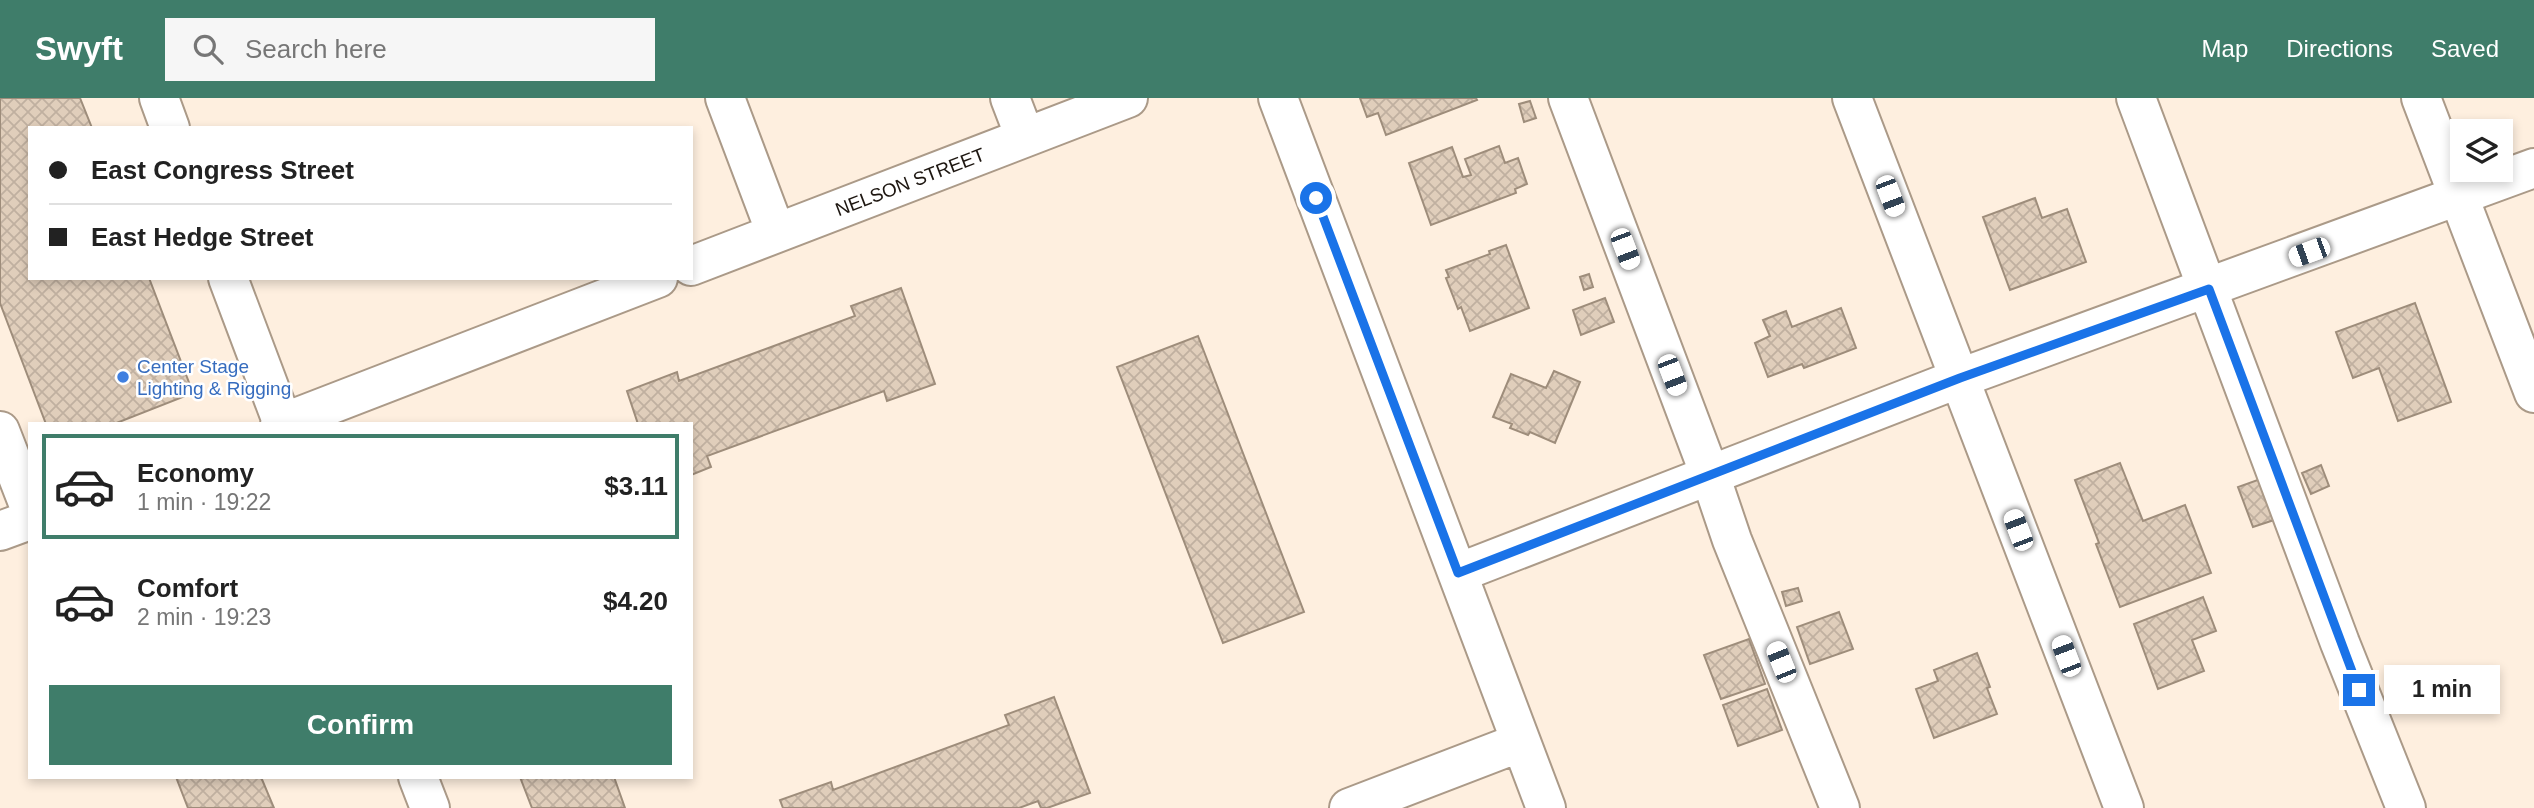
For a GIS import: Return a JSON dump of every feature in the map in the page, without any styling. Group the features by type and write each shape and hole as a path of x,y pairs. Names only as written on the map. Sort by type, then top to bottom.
{"street":[{"path":"159,98 169,126"},
{"path":"725,98 776,233"},
{"path":"1010,98 1026,137"},
{"name":"NELSON STREET","path":"693,265 1128,98"},
{"path":"1278,98 1546,808"},
{"path":"1568,98 1732,540 1840,808"},
{"path":"1852,98 2124,808"},
{"path":"2136,98 2340,642 2406,808"},
{"path":"2421,98 2534,393"},
{"path":"1458,573 1960,378 2534,168"},
{"path":"229,280 282,422"},
{"path":"285,422 653,280"},
{"path":"0,431 28,503"},
{"path":"0,531 28,521"},
{"path":"1349,808 1521,742"},
{"path":"419,779 430,808"}],"building":[{"path":"0,98 80,98 91,126 28,126 28,280 150,280 193,393 119,422 45,422 0,303"},
{"path":"1360,98 1477,100 1386,135 1378,113 1367,117"},
{"path":"1530,101 1536,118 1524,122 1519,104"},
{"path":"1499,146 1505,163 1518,158 1527,184 1515,189 1516,193 1431,225 1409,163 1452,147 1463,177 1471,175 1465,159"},
{"path":"2035,198 2042,218 2067,209 2086,262 2010,290 1983,217"},
{"path":"1506,245 1529,308 1470,331 1461,307 1458,309 1446,278 1449,277 1446,270 1490,254 1489,251"},
{"path":"1589,274 1593,287 1584,290 1580,277"},
{"path":"901,288 935,384 887,401 884,391 707,456 711,467 693,474 693,422 637,422 627,391 677,372 679,381 855,316 851,306"},
{"path":"1605,298 1614,322 1581,335 1573,310"},
{"path":"2415,303 2451,402 2398,421 2379,368 2353,378 2336,332"},
{"path":"1841,308 1856,348 1804,368 1802,364 1768,377 1755,343 1770,336 1763,320 1786,311 1792,327"},
{"path":"1198,336 1304,612 1223,643 1117,367"},
{"path":"1554,371 1580,382 1555,443 1530,432 1528,435 1510,428 1512,424 1493,417 1511,374 1546,388"},
{"path":"2120,463 2143,521 2185,505 2211,573 2120,607 2075,480"},
{"path":"2321,465 2329,486 2311,494 2302,473"},
{"path":"2266,477 2280,518 2253,527 2238,487"},
{"path":"1798,588 1802,601 1786,606 1782,592"},
{"path":"2203,597 2216,631 2192,640 2204,671 2158,689 2134,624"},
{"path":"1839,612 1853,649 1810,664 1797,627"},
{"path":"1749,639 1765,684 1721,699 1704,655"},
{"path":"1977,653 1997,714 1934,738 1916,689 1938,681 1934,670"},
{"path":"1767,689 1782,730 1738,746 1723,705"},
{"path":"1054,697 1090,793 1047,808 1041,808 1038,801 1019,808 783,808 780,800 831,782 833,790 1009,725 1005,715"},
{"path":"177,779 262,779 274,808 188,808"},
{"path":"521,779 615,779 625,808 532,808"}],"place":[{"name":"Center Stage Lighting & Rigging","path":"123,377"}],"route":[{"path":"1316,198 1458,573 1960,378 2209,289 2359,690"}]}
